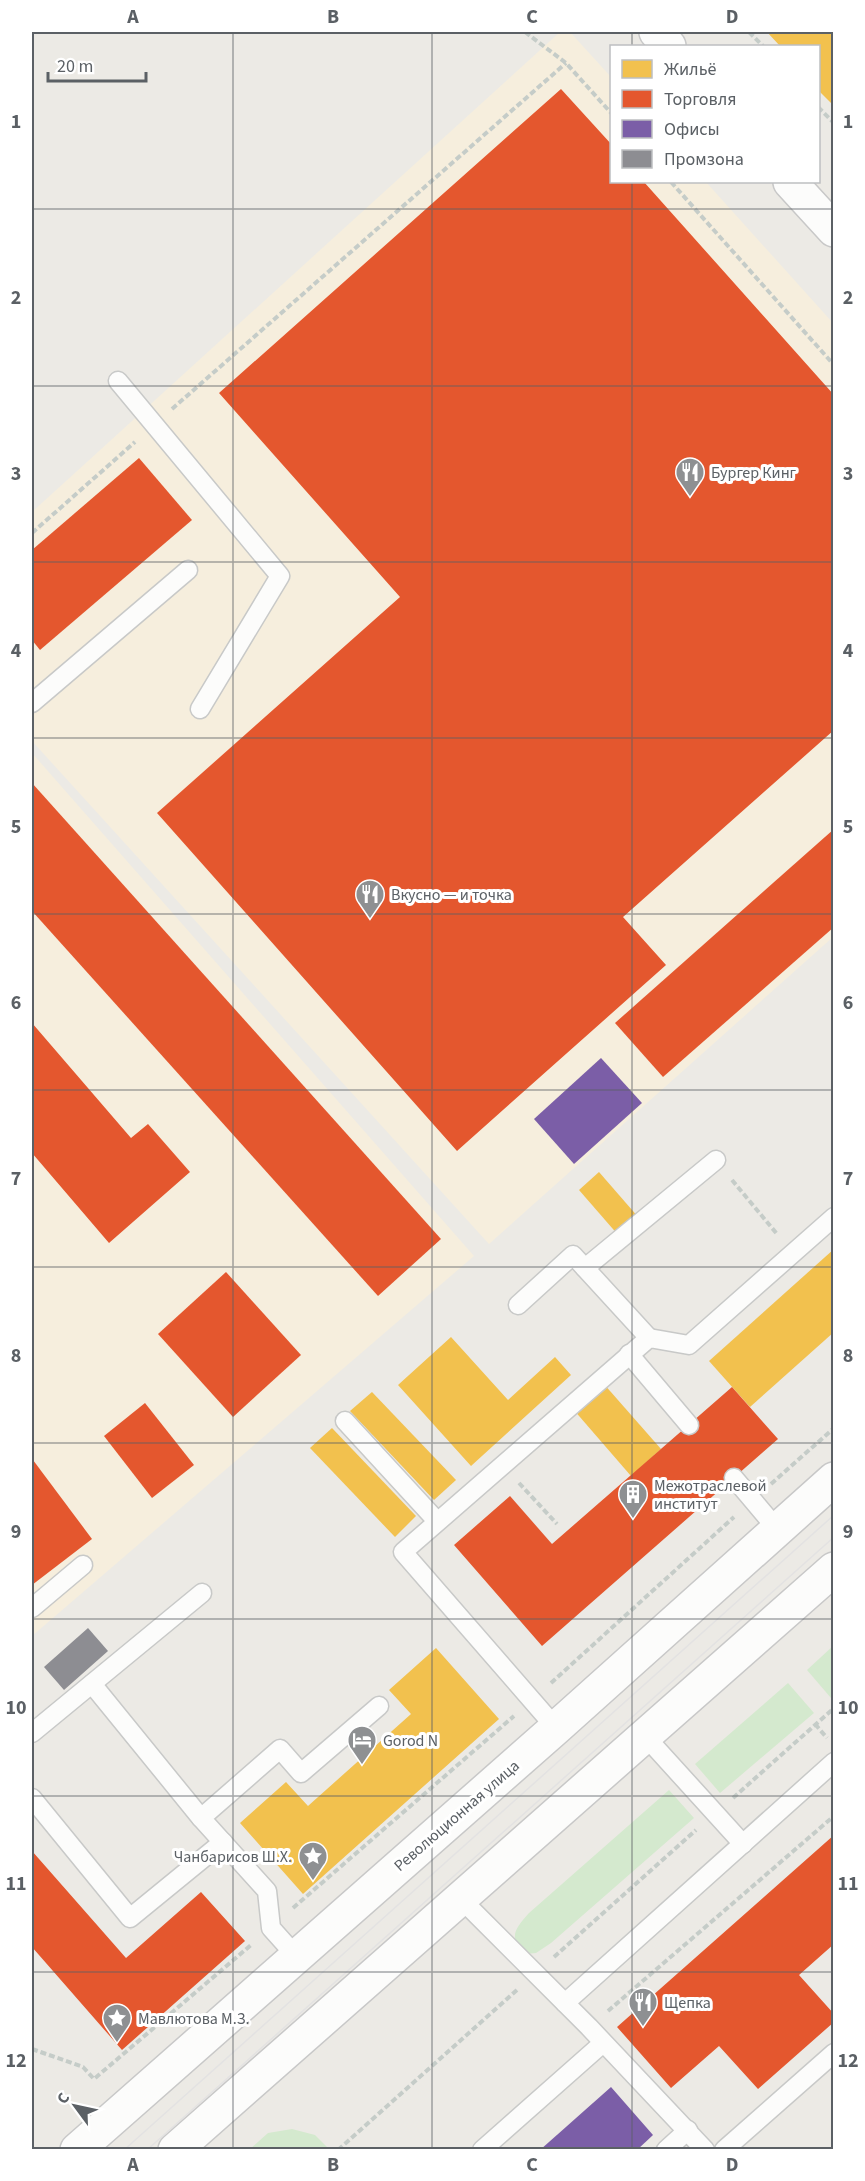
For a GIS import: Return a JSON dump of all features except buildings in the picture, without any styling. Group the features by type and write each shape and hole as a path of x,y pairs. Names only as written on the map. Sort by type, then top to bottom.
{"main road":[{"path":"656,32 668,45"},
{"path":"791,183 834,230"},
{"name":"Революционная улица","path":"77,2150 556,1728 834,1479"},
{"path":"175,2150 834,1569"}],"lane":[{"path":"118,381 280,576 200,709"},
{"path":"32,703 188,570"},
{"path":"585,1268 716,1160"},
{"path":"518,1305 573,1255 648,1338 689,1345 834,1217"},
{"path":"556,1728 403,1552 648,1338"},
{"path":"629,1354 689,1425"},
{"path":"345,1421 437,1521"},
{"path":"734,1478 777,1529"},
{"path":"32,1608 83,1565"},
{"path":"32,1733 202,1593"},
{"path":"92,1684 201,1818 267,1891 271,1928 296,1956"},
{"path":"201,1818 280,1749 301,1773 379,1706"},
{"path":"645,1736 743,1844"},
{"path":"565,2003 834,1762"},
{"path":"32,1797 130,1918 223,1842"},
{"path":"461,1899 589,2027 705,2150"},
{"path":"482,2150 603,2043"},
{"path":"724,2150 834,2053"},
{"path":"666,2150 688,2130"}],"path":[{"path":"525,32 566,63 610,112"},
{"path":"749,32 762,45"},
{"path":"32,533 566,63"},
{"path":"820,108 834,123"},
{"path":"672,183 834,365"},
{"path":"716,1160 793,1253"},
{"path":"32,2049 83,2067 94,2079 533,1700 834,1428"},
{"path":"502,1464 557,1524"},
{"path":"338,2150 834,1708"},
{"path":"815,1724 834,1745"},
{"path":"589,2027 834,1816"}],"shaded area":[{"path":"560,32 570,32 610,76 610,183 707,183 833,323 833,937 489,1244 32,741 32,512"},
{"path":"32,753 474,1256 32,1636"}],"green space":[{"path":"833,1646 833,1695 831,1698 807,1670"},
{"path":"788,1683 814,1713 720,1793 695,1764"},
{"path":"669,1790 694,1818 551,1943 536,1953 525,1954 519,1948 515,1938 520,1923"},
{"path":"292,2129 315,2135 328,2148 250,2149 268,2133"}],"tram line":[{"path":"124,2150 834,1515"},
{"path":"147,2150 834,1537"}],"place":[{"name":"Бургер Кинг","path":"690,498"},
{"name":"Вкусно — и точка","path":"370,920"},
{"name":"Межотраслевой институт","path":"633,1520"},
{"name":"Gorod N","path":"362,1766"},
{"name":"Чанбарисов Ш.Х.","path":"313,1882"},
{"name":"Щепка","path":"643,2028"},
{"name":"Мавлютова М.З.","path":"117,2044"}]}
